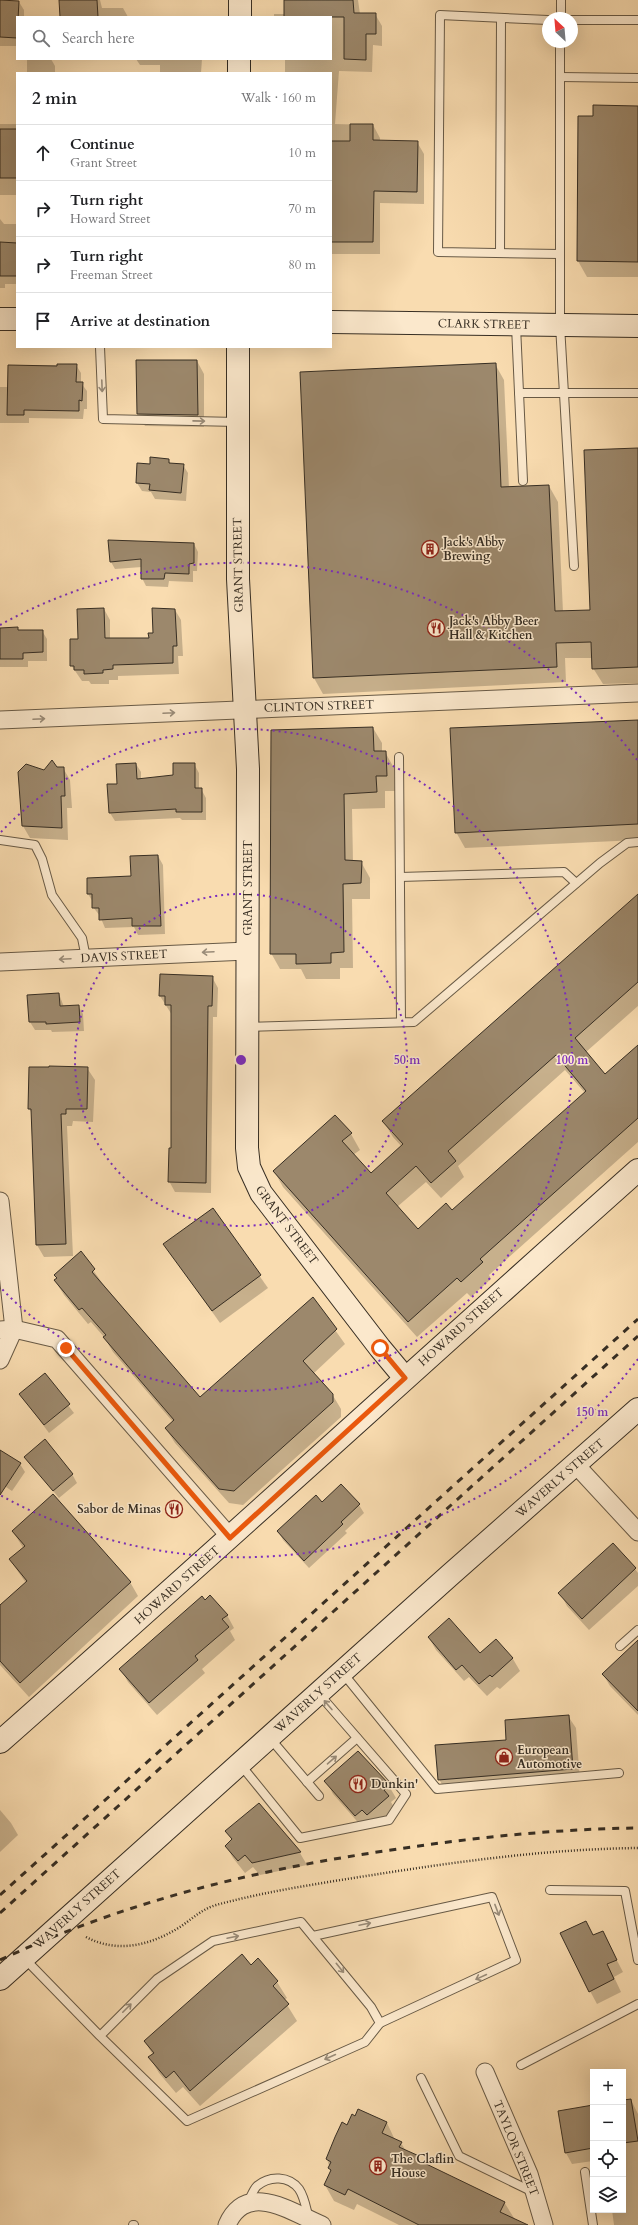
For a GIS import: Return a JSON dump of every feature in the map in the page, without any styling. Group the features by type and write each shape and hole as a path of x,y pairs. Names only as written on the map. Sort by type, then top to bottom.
{"street":[{"path":"240,0 240,16"},
{"path":"239,60 239,72"},
{"path":"0,319 16,319"},
{"name":"CLARK STREET","path":"332,322 638,326"},
{"name":"GRANT STREET","path":"238,348 238,595 248,769 247,1148 252,1177 266,1199 380,1348 405,1378"},
{"name":"CLINTON STREET","path":"0,720 638,693"},
{"name":"DAVIS STREET","path":"0,962 248,951"},
{"name":"HOWARD STREET","path":"0,1742 230,1538 405,1378 638,1170"},
{"path":"0,1201 7,1329 0,1360"},
{"path":"7,1329 57,1339 230,1538"},
{"name":"WAVERLY STREET","path":"0,1979 342,1671 638,1410"},
{"path":"575,1464 638,1532"},
{"name":"TAYLOR STREET","path":"484,2072 535,2193 544,2225"},
{"path":"227,2225 232,2214 248,2202 259,2201 269,2203 315,2222"}],"lane":[{"path":"560,12 561,0"},
{"path":"542,20 440,15 438,252 560,254"},
{"path":"500,253 501,18"},
{"path":"578,20 638,20"},
{"path":"560,48 560,325 574,566"},
{"path":"560,77 638,78"},
{"path":"516,325 523,481"},
{"path":"100,348 103,419 238,422"},
{"path":"519,393 638,393"},
{"path":"399,757 401,1022"},
{"path":"0,840 35,845 42,859 52,895 82,938 86,958"},
{"path":"247,1027 414,1022 576,883 627,843 638,842"},
{"path":"400,877 564,872 576,883"},
{"path":"620,1646 638,1630"},
{"path":"342,1671 437,1789 619,1774"},
{"path":"239,1763 300,1838 389,1820 406,1794 318,1693"},
{"path":"268,1737 320,1796"},
{"path":"307,1782 357,1738"},
{"path":"550,1890 625,1891 638,1960"},
{"path":"23,1957 100,2036 187,2120 365,2042 380,2023 516,1960 492,1897 314,1936"},
{"path":"100,2036 157,1979 213,1941 301,1922 371,2007 380,2023"},
{"path":"521,2065 638,2004"},
{"path":"421,2078 459,2156 535,2193"},
{"path":"585,2172 593,2225"},
{"path":"248,2202 255,2190 261,2184 275,2178 286,2179 295,2184 302,2194 315,2222"}],"path":[{"path":"86,1937 99,1944 132,1946 150,1942 169,1933 214,1906 276,1891 492,1857 584,1849 638,1848"}],"building":[{"path":"0,0 19,1 18,16 16,16 16,38 0,37"},
{"path":"59,0 97,0 98,16 60,16"},
{"path":"284,0 353,0 354,13 376,13 376,34 366,34 366,60 344,59 344,17 284,16"},
{"path":"593,105 638,106 638,262 577,261 578,116 593,116"},
{"path":"350,124 373,124 373,140 418,141 417,192 374,191 373,242 332,242 332,141 350,141"},
{"path":"0,129 16,129 16,178 0,178"},
{"path":"0,242 16,243 16,276 0,276"},
{"path":"136,360 197,360 198,415 137,414"},
{"name":"Jack's Abby Brewing","path":"496,363 501,487 549,485 555,611 590,610 584,450 638,448 638,667 592,669 591,642 556,643 557,667 313,678 300,372"},
{"path":"57,364 77,364 76,382 83,382 82,401 79,400 79,411 24,410 24,415 7,415 8,365 57,366"},
{"path":"150,457 169,459 169,463 184,464 181,493 149,490 150,484 136,483 137,463 150,464"},
{"path":"108,540 194,543 194,563 189,564 189,574 165,573 164,579 141,579 141,559 110,562"},
{"path":"104,608 105,638 149,638 148,633 153,633 152,608 175,609 177,646 173,646 173,663 113,665 113,669 103,670 103,673 84,674 84,670 74,670 74,666 70,666 70,639 78,639 77,609"},
{"path":"18,627 18,630 43,630 43,652 23,653 23,659 0,659 0,628"},
{"path":"638,720 638,824 455,833 450,728"},
{"path":"373,727 374,751 386,751 387,776 376,776 377,792 344,794 345,860 362,861 361,883 343,884 344,952 331,953 331,963 296,964 296,954 270,954 271,730"},
{"path":"52,760 57,767 64,767 65,796 61,796 62,828 22,826 18,772 26,764 44,770"},
{"path":"136,763 137,779 173,775 173,763 195,763 195,788 202,788 202,812 176,812 176,809 109,813 107,784 117,784 116,764"},
{"path":"158,855 161,926 132,926 132,918 99,920 99,908 92,908 92,894 87,894 87,878 131,876 130,856"},
{"path":"638,894 638,982 575,1038 605,1074 638,1045 638,1118 480,1259 483,1262 461,1282 457,1278 408,1322 273,1171 335,1115 352,1133 342,1141 371,1173 403,1144 382,1121","holes":["556,1055 586,1091 452,1210 446,1203 418,1229 386,1193 416,1166 431,1183 456,1161 448,1151"]},
{"path":"160,974 213,976 212,1006 208,1006 206,1183 168,1182 169,1148 171,1148 171,1005 165,1005 165,996 159,996"},
{"path":"59,993 60,1006 79,1005 80,1022 46,1024 46,1022 29,1022 27,995"},
{"path":"29,1067 88,1067 87,1109 66,1109 66,1114 61,1114 66,1244 36,1245 31,1109 28,1109"},
{"path":"213,1208 261,1275 212,1311 163,1244"},
{"path":"81,1251 95,1269 92,1272 200,1397 313,1297 337,1329 303,1361 333,1394 333,1402 234,1491 219,1489 165,1428 174,1420 103,1337 106,1335 82,1308 79,1310 54,1280 57,1278 54,1275"},
{"path":"45,1373 70,1404 44,1425 19,1394"},
{"path":"45,1439 73,1474 53,1491 24,1457"},
{"path":"0,1450 21,1463 0,1495"},
{"path":"341,1484 360,1504 341,1522 343,1524 304,1561 277,1531 316,1495 322,1502"},
{"path":"53,1494 131,1582 20,1683 0,1661 0,1605 27,1581 9,1559 25,1546 12,1531"},
{"path":"613,1543 636,1568 582,1619 558,1593"},
{"path":"210,1595 228,1615 222,1619 229,1627 195,1656 198,1660 149,1703 119,1669 202,1596 205,1600"},
{"path":"449,1618 480,1653 496,1639 513,1658 492,1677 490,1675 479,1684 462,1665 456,1670 428,1637"},
{"path":"638,1640 638,1711 602,1674"},
{"name":"European Automotive","path":"569,1715 573,1769 438,1780 435,1745 506,1740 505,1720"},
{"path":"358,1751 390,1785 384,1790 389,1796 367,1815 362,1810 355,1816 324,1781"},
{"path":"259,1803 301,1852 252,1863 245,1855 238,1861 225,1846 232,1839 225,1831"},
{"path":"586,1921 593,1935 603,1931 617,1960 607,1964 614,1979 589,1992 560,1933"},
{"path":"242,1954 251,1965 258,1958 278,1981 273,1986 289,2004 190,2091 174,2071 166,2078 148,2057 154,2053 144,2041"},
{"path":"631,2099 638,2141 626,2143 626,2100"},
{"path":"590,2106 590,2149 565,2153 558,2111"},
{"name":"The Claflin House","path":"358,2109 387,2122 382,2133 402,2142 399,2147 419,2156 418,2160 505,2202 500,2212 528,2225 419,2225 348,2189 345,2195 324,2185 331,2170 328,2168 331,2162 326,2159 335,2137 342,2122 347,2125 352,2114 355,2116"}],"railway":[{"path":"0,1895 638,1319"},
{"path":"0,1913 638,1336"},
{"path":"0,1960 97,1920 146,1904 245,1877 295,1866 398,1849 488,1837 578,1830 638,1828"}],"place":[{"name":"Jack's Abby Brewing","path":"430,549"},
{"name":"Jack's Abby Beer Hall & Kitchen","path":"436,628"},
{"name":"Sabor de Minas","path":"174,1509"},
{"name":"European Automotive","path":"504,1757"},
{"name":"Dunkin'","path":"358,1784"},
{"name":"The Claflin House","path":"378,2166"}],"route":[{"path":"66,1348 230,1538 405,1378 380,1348"}]}
